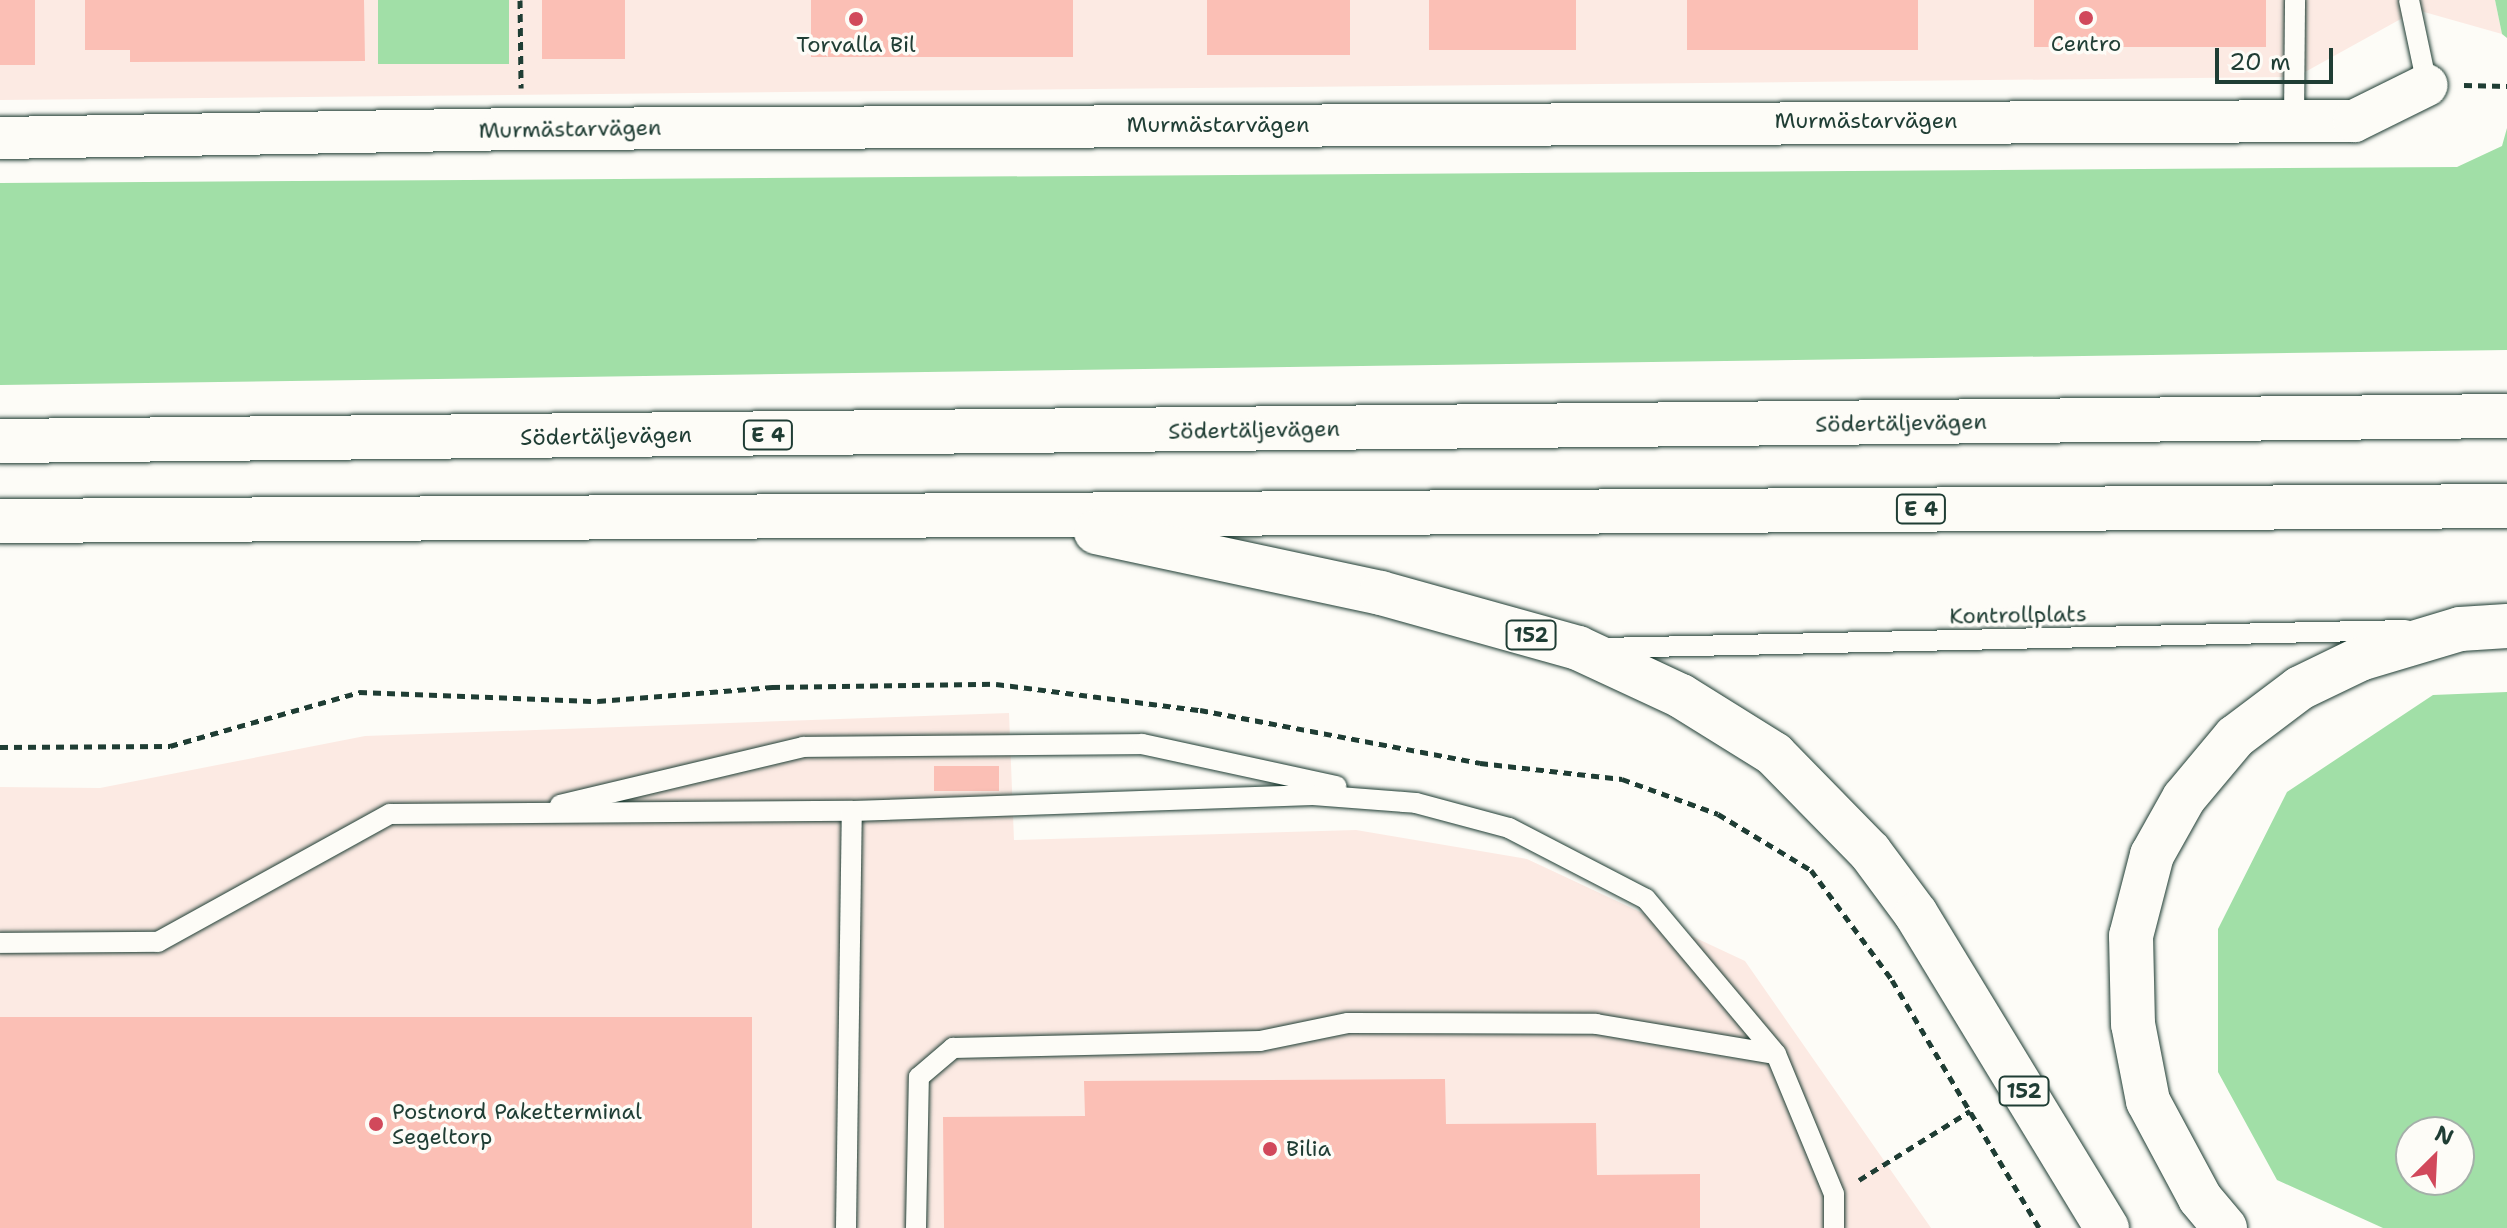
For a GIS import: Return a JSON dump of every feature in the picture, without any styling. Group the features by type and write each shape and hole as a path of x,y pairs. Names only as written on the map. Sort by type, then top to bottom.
{"highway":[{"name":"Södertäljevägen","path":"0,441 2507,416"},
{"name":"E 4","path":"0,521 2507,506"},
{"name":"152","path":"1011,515 1381,593 1578,648 1681,696 1774,754 1870,852 1916,914 2107,1228"},
{"path":"2225,1228 2200,1198 2148,1101 2133,1024 2131,936 2152,855 2184,798 2235,737 2300,688 2360,659 2460,629 2507,626"}],"street":[{"name":"Murmästarvägen","path":"0,138 522,129 2354,121 2427,85"}],"lane":[{"path":"2294,120 2295,0"},
{"path":"2409,0 2427,85"},
{"name":"Kontrollplats","path":"1578,648 2460,629"},
{"path":"525,814 803,747 1142,744 1416,803 1509,828 1646,899 1776,1054 1834,1194 1834,1228"},
{"path":"0,943 158,942 390,814 852,811 1313,795 1416,803"},
{"path":"846,1228 852,811"},
{"path":"916,1228 919,1077 953,1048 1260,1041 1348,1023 1596,1024 1776,1054"}],"path":[{"path":"520,0 522,129"},
{"path":"1834,1194 1970,1111"}],"shaded area":[{"path":"0,0 2495,0 2502,34 2417,10 2296,77 0,100"},
{"path":"1009,713 1014,840 1356,830 1527,859 1745,961 1931,1228 0,1228 0,787 100,788 365,736"}],"green space":[{"path":"378,0 509,0 509,64 378,64"},
{"path":"2495,0 2507,0 2507,38 2502,34"},
{"path":"2507,128 2507,350 0,385 0,183 2457,167 2502,146"},
{"path":"2507,692 2507,1228 2383,1228 2277,1180 2218,1072 2218,929 2287,792 2433,695"}],"building":[{"path":"0,0 35,0 35,65 0,65"},
{"path":"85,0 364,0 365,61 130,62 130,50 85,50"},
{"path":"542,0 625,0 625,59 542,59"},
{"path":"811,0 1073,0 1073,57 811,57"},
{"path":"1207,0 1350,0 1350,55 1207,55"},
{"path":"1429,0 1576,0 1576,50 1429,50"},
{"path":"1687,0 1918,0 1918,50 1687,50"},
{"path":"2034,0 2266,0 2266,47 2034,47"},
{"path":"934,766 999,766 999,791 934,791"},
{"name":"Postnord Paketterminal Segeltorp","path":"0,1017 752,1017 752,1228 0,1228"},
{"name":"Bilia","path":"1445,1079 1446,1124 1596,1123 1597,1175 1700,1174 1700,1228 944,1228 943,1117 1085,1116 1084,1081"}],"place":[{"name":"Centro","path":"2086,18"},
{"name":"Torvalla Bil","path":"856,19"},
{"name":"Postnord Paketterminal Segeltorp","path":"376,1124"},
{"name":"Bilia","path":"1270,1149"}]}
